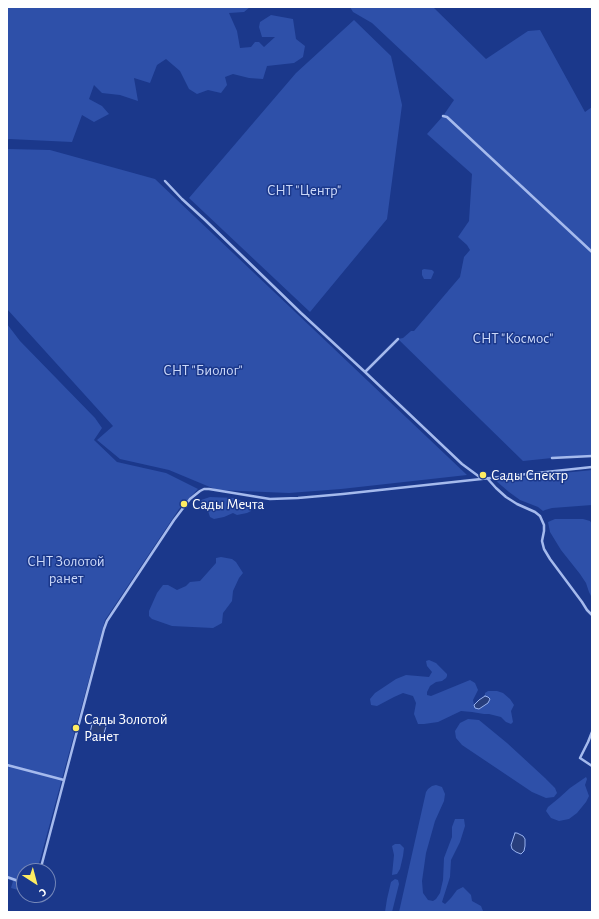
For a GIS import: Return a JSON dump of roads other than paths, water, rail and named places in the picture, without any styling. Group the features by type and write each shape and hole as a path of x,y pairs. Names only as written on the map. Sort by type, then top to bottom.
{"street":[{"path":"443,116 448,117 592,252"},
{"path":"165,181 301,313 462,464 481,479"},
{"path":"365,372 398,339"},
{"path":"552,458 592,456"},
{"path":"42,863 107,621 174,520 190,499 200,491 209,489 270,499 298,498 350,494 592,467"},
{"path":"488,478 506,497 540,516 544,525 542,542 544,549 592,615"},
{"path":"592,732 580,758 592,766"},
{"path":"7,765 64,780"}],"place":[{"name":"Сады Спектр","path":"483,475"},
{"name":"Сады Мечта","path":"184,504"},
{"name":"Сады Золотой Ранет","path":"76,728"}],"park label":[{"name":"СНТ \"Центр\"","path":"304,190"},
{"name":"СНТ \"Космос\"","path":"513,338"},
{"name":"СНТ \"Биолог\"","path":"203,370"},
{"name":"СНТ Золотой ранет","path":"66,570"}]}
